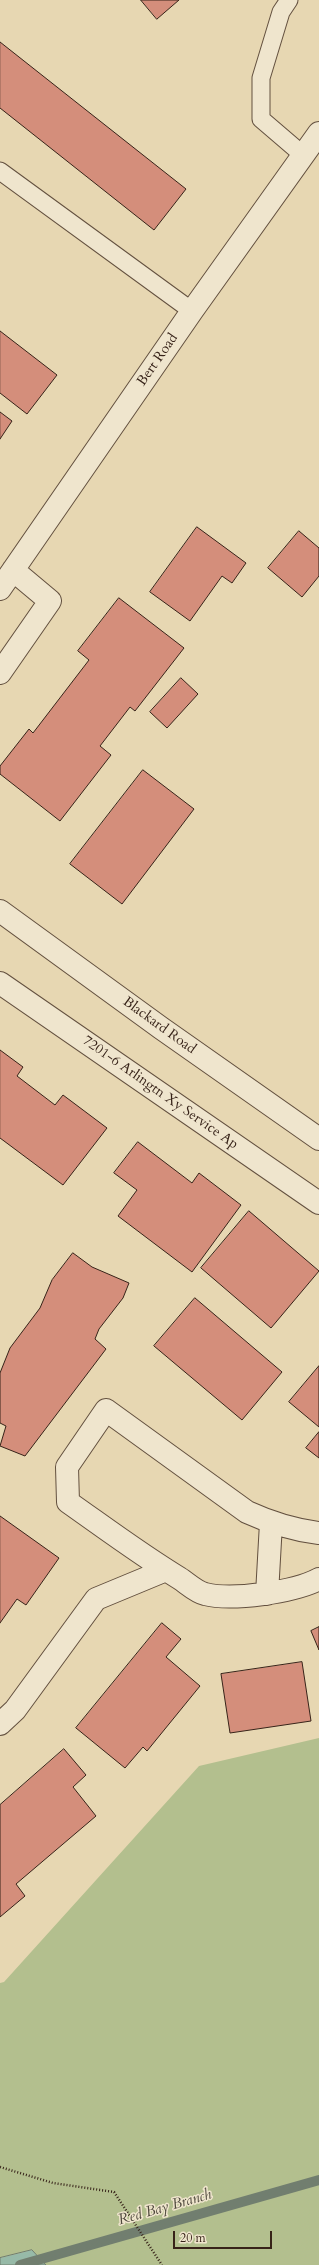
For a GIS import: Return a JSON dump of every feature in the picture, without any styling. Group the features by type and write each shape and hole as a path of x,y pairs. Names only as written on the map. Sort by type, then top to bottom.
{"street":[{"name":"Bert Road","path":"0,589 192,312 319,133"},
{"path":"0,673 50,601 13,570"},
{"name":"Blackard Road","path":"0,911 161,1028 319,1139"},
{"name":"7201-6 Arlingtn Xy Service Ap","path":"0,983 319,1203"},
{"path":"319,1533 296,1530 271,1523 247,1512 106,1410 67,1467 68,1502 166,1570 204,1594 229,1597 267,1594 311,1583 319,1579"},
{"path":"267,1594 271,1523"},
{"path":"0,1724 15,1710 96,1599 166,1570"}],"lane":[{"path":"289,0 281,12 261,78 261,119 303,155"},
{"path":"0,171 192,312"}],"path":[{"path":"0,2168 53,2183 114,2192 162,2265"}],"shaded area":[{"path":"319,1738 319,2265 46,2265 32,2250 0,2258 0,1983 4,1982 199,1766"},
{"path":"32,2250 46,2265 0,2265 0,2258"}],"building":[{"path":"141,0 179,0 157,19"},
{"path":"0,42 186,189 154,230 0,108"},
{"path":"0,331 57,375 27,414 0,393"},
{"path":"0,412 12,421 0,439"},
{"path":"197,527 246,563 232,583 222,576 190,621 150,592"},
{"path":"299,531 319,548 319,576 302,597 268,568"},
{"path":"119,598 184,648 135,711 130,707 100,746 111,755 60,821 0,774 0,766 29,729 33,733 89,660 78,651"},
{"path":"181,678 198,694 167,728 150,712"},
{"path":"143,770 194,809 122,904 70,864"},
{"path":"0,1050 23,1067 17,1076 55,1105 63,1095 107,1128 63,1185 0,1138"},
{"path":"138,1142 192,1183 199,1173 241,1205 192,1272 118,1216 137,1190 114,1173"},
{"path":"249,1211 319,1271 271,1328 201,1268"},
{"path":"73,1253 92,1267 129,1283 123,1298 99,1329 95,1339 106,1349 25,1456 0,1446 6,1426 0,1423 0,1373 10,1348 40,1308 52,1280"},
{"path":"195,1298 282,1372 242,1420 154,1346"},
{"path":"319,1366 319,1427 289,1402"},
{"path":"319,1432 319,1458 306,1448"},
{"path":"0,1516 59,1558 26,1605 17,1599 0,1623"},
{"path":"162,1623 181,1639 166,1657 200,1686 147,1751 143,1747 125,1768 76,1728"},
{"path":"319,1627 319,1650 311,1631"},
{"path":"302,1662 311,1721 230,1733 221,1674"},
{"path":"64,1749 86,1775 73,1787 96,1816 16,1884 25,1896 0,1917 0,1805"}],"waterway":[{"name":"Red Bay Branch","path":"20,2265 319,2180"}]}
